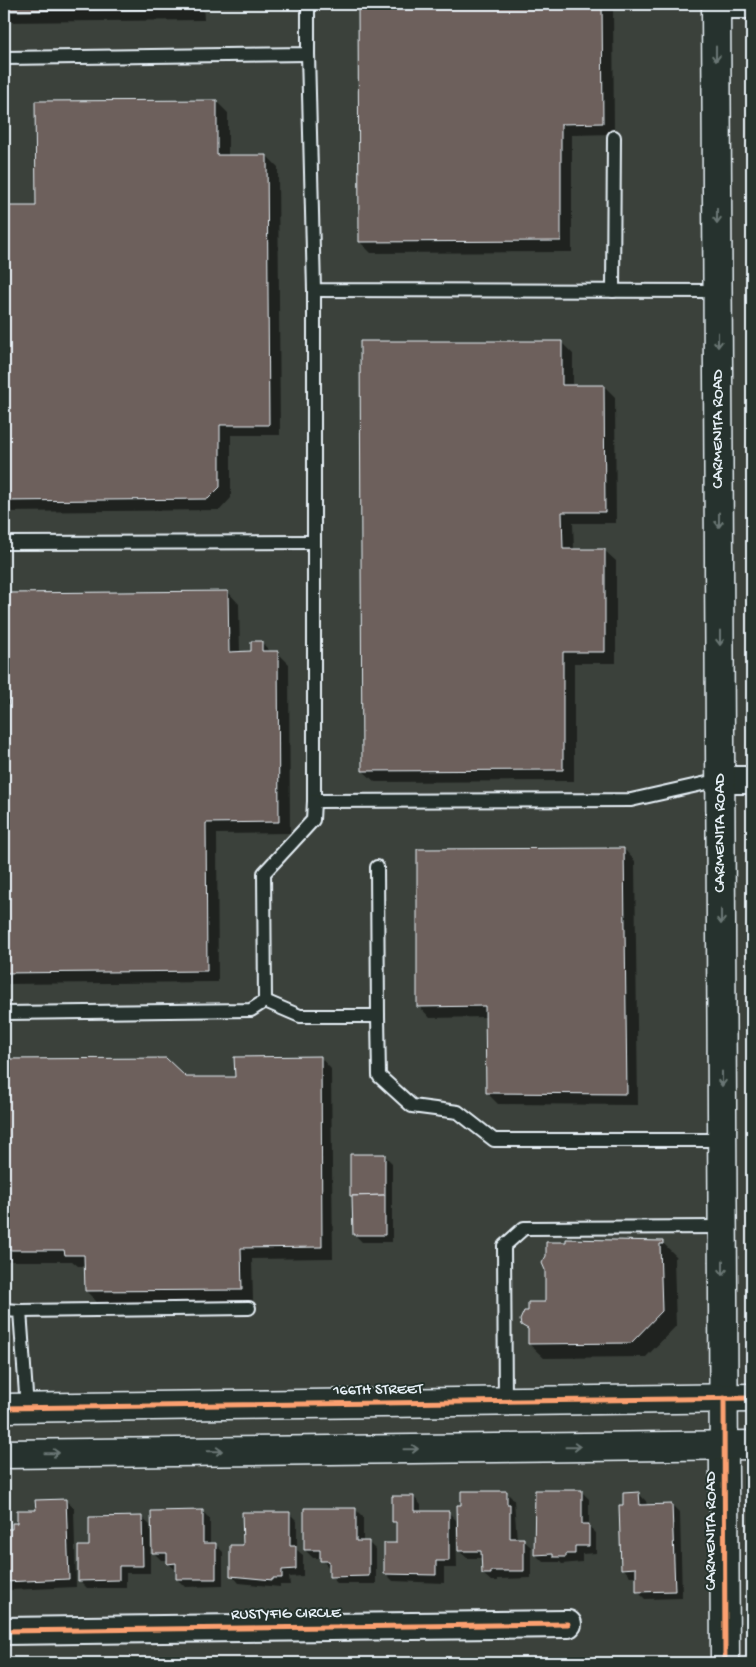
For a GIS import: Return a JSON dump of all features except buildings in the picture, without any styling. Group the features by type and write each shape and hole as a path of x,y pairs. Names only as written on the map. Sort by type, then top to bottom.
{"main road":[{"name":"CARMENITA ROAD","path":"716,4 725,1663"},
{"name":"166TH STREET","path":"15,1408 752,1398"},
{"path":"4,1454 752,1445"}],"street":[{"path":"716,4 752,5"},
{"path":"720,780 752,780"},
{"name":"RUSTYFIG CIRCLE","path":"4,1631 568,1624"}],"lane":[{"path":"265,1001 264,873 314,820 314,290 308,4"},
{"path":"4,58 308,54"},
{"path":"613,291 614,137"},
{"path":"314,290 718,291"},
{"path":"4,543 314,542"},
{"path":"314,801 631,800 720,780"},
{"path":"377,867 379,1076 412,1106 458,1112 494,1140 722,1140"},
{"path":"4,1013 251,1010 265,1001"},
{"path":"265,1001 300,1016 378,1016"},
{"path":"505,1402 504,1246 524,1228 723,1227"},
{"path":"4,1310 249,1308"},
{"path":"15,1408 20,1311"}],"cycle path":[{"path":"724,1398 725,1663"},
{"path":"4,1408 752,1398"},
{"path":"4,1631 568,1624"}]}
